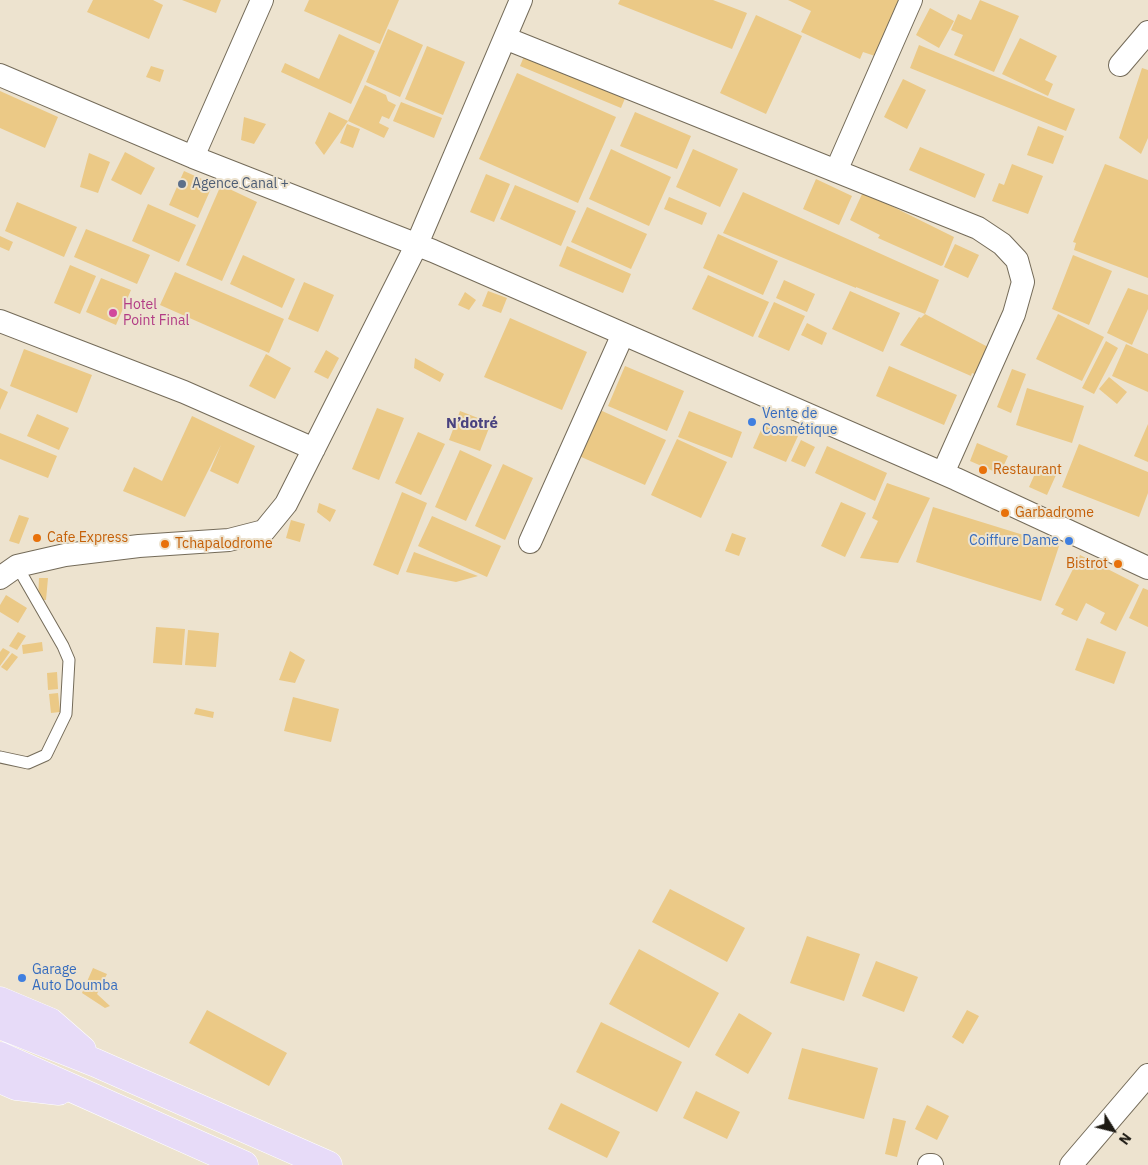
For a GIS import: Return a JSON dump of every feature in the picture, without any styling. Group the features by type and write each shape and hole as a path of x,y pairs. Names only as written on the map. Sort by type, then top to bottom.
{"main road":[{"path":"0,1001 50,1022 96,1063"},
{"path":"0,1024 96,1063 328,1165"},
{"path":"0,1056 244,1165"},
{"path":"0,1079 16,1086 90,1095"}],"street":[{"path":"193,158 262,0"},
{"path":"6,568 65,555 139,546 229,540 264,530 286,504 417,244 521,0"},
{"path":"836,171 911,0"},
{"path":"1120,65 1148,32"},
{"path":"505,38 978,228 1002,244 1017,260 1022,282 1014,314 943,473"},
{"path":"0,75 193,158 417,244 943,473 1148,568"},
{"path":"0,321 184,392 314,450"},
{"path":"530,542 623,334"},
{"path":"1071,1165 1148,1075"}],"lane":[{"path":"0,757 28,763 46,755 66,714 69,660 63,646 6,568"}],"building":[{"path":"93,0 153,0 163,5 149,39 87,12"},
{"path":"182,0 221,0 216,13"},
{"path":"309,0 399,0 380,44 304,11"},
{"path":"620,0 713,0 747,13 732,49 618,4"},
{"path":"788,0 903,0 881,58 863,52 860,59 801,32 811,11"},
{"path":"980,0 1019,16 994,72 954,55 963,35 951,30 958,14 971,20"},
{"path":"930,8 954,21 939,48 916,35"},
{"path":"756,15 802,36 766,114 720,93"},
{"path":"388,29 423,45 400,97 366,82"},
{"path":"339,34 375,51 351,104 281,72 285,63 319,79"},
{"path":"1020,38 1057,56 1045,80 1053,84 1048,96 1002,74"},
{"path":"919,45 1075,109 1066,131 910,68"},
{"path":"427,46 465,62 443,115 405,99"},
{"path":"525,54 626,96 621,108 520,66"},
{"path":"151,66 164,70 160,82 146,77"},
{"path":"1142,68 1148,70 1148,138 1141,154 1119,138"},
{"path":"517,73 616,117 578,203 479,159"},
{"path":"903,79 926,90 907,129 884,117"},
{"path":"365,85 386,95 388,101 396,105 389,119 382,116 379,123 389,128 384,138 348,121"},
{"path":"0,91 58,117 45,148 0,128"},
{"path":"401,102 442,118 434,138 393,121"},
{"path":"329,112 348,121 324,155 315,143"},
{"path":"635,112 691,136 677,169 620,146"},
{"path":"244,117 266,124 254,144 241,140"},
{"path":"347,124 360,129 353,148 340,143"},
{"path":"1038,126 1064,136 1053,164 1027,155"},
{"path":"920,147 985,174 975,198 909,170"},
{"path":"611,149 671,177 649,226 589,199"},
{"path":"693,149 738,169 720,207 676,187"},
{"path":"125,152 155,168 141,195 111,180"},
{"path":"89,153 110,162 98,193 80,187"},
{"path":"1012,164 1043,176 1028,214 992,201 999,183 1004,185"},
{"path":"1105,164 1148,180 1148,278 1074,250 1076,243 1073,242"},
{"path":"184,171 213,184 198,218 169,205"},
{"path":"486,174 510,184 494,222 470,212"},
{"path":"816,179 852,196 839,225 803,209"},
{"path":"221,185 257,202 222,281 186,265"},
{"path":"515,185 576,211 561,246 500,219"},
{"path":"743,192 939,280 925,314 856,288 723,233"},
{"path":"863,192 954,237 943,265 941,266 878,238 880,235 850,220"},
{"path":"669,197 707,213 702,225 664,209"},
{"path":"17,202 77,227 64,257 5,231"},
{"path":"148,204 196,225 179,262 132,241"},
{"path":"587,207 647,234 631,269 571,242"},
{"path":"86,229 150,255 137,284 74,257"},
{"path":"718,234 778,261 763,295 703,268"},
{"path":"0,236 13,242 9,251 0,247"},
{"path":"955,244 979,255 968,278 944,267"},
{"path":"567,246 631,274 623,293 559,266"},
{"path":"243,255 295,279 282,308 230,284"},
{"path":"1073,255 1112,271 1089,325 1052,309"},
{"path":"70,265 96,276 80,314 54,303"},
{"path":"175,272 284,319 269,353 160,305"},
{"path":"708,275 769,302 753,337 692,309"},
{"path":"101,278 131,290 116,325 86,312"},
{"path":"784,280 815,294 807,312 776,298"},
{"path":"304,282 334,295 318,332 288,319"},
{"path":"1128,288 1148,295 1148,309 1132,345 1107,333"},
{"path":"488,291 507,298 501,313 482,306"},
{"path":"850,291 900,313 883,352 832,329"},
{"path":"465,292 476,300 469,310 458,305"},
{"path":"774,302 805,316 789,351 758,337"},
{"path":"925,314 988,347 979,376 972,373 971,376 900,345 919,317 921,318"},
{"path":"1058,314 1104,337 1082,381 1036,359"},
{"path":"510,318 587,352 562,410 484,377"},
{"path":"807,323 827,333 822,345 801,335"},
{"path":"1106,341 1118,348 1094,394 1082,388"},
{"path":"1126,344 1148,354 1148,392 1112,376"},
{"path":"24,349 92,375 77,413 10,386"},
{"path":"326,350 339,358 328,379 314,372"},
{"path":"266,354 291,368 275,399 249,386"},
{"path":"415,358 444,374 440,382 414,368"},
{"path":"625,366 684,391 667,431 608,406"},
{"path":"889,366 957,395 944,425 876,396"},
{"path":"1012,369 1026,374 1011,413 997,407"},
{"path":"1109,377 1127,392 1117,404 1099,389"},
{"path":"0,388 8,392 0,410"},
{"path":"1027,388 1084,406 1072,443 1016,425"},
{"path":"377,408 404,418 379,480 352,469"},
{"path":"600,410 666,440 645,485 579,456"},
{"path":"460,411 491,423 480,451 449,440"},
{"path":"689,411 742,432 732,458 678,437"},
{"path":"37,414 69,428 59,450 27,436"},
{"path":"192,416 255,446 238,484 210,471 221,445 185,517 123,491 134,467 162,481"},
{"path":"765,421 798,436 786,462 753,448"},
{"path":"1148,424 1148,462 1134,456"},
{"path":"418,432 445,444 421,495 395,483"},
{"path":"0,433 57,456 48,478 0,459"},
{"path":"677,439 727,462 701,518 651,495"},
{"path":"801,440 815,447 805,467 791,461"},
{"path":"977,443 1008,456 1000,474 970,461"},
{"path":"1079,444 1148,472 1148,493 1139,517 1062,487"},
{"path":"827,446 887,473 875,501 815,473"},
{"path":"460,450 492,465 466,521 435,507"},
{"path":"503,464 533,478 505,540 475,526"},
{"path":"1038,467 1056,475 1047,495 1029,487"},
{"path":"887,483 930,498 898,563 860,558 878,521 872,518"},
{"path":"402,492 427,503 398,575 373,565"},
{"path":"841,502 866,513 845,557 821,546"},
{"path":"319,503 336,510 330,522 317,512"},
{"path":"933,507 1059,546 1041,601 916,562"},
{"path":"19,515 29,518 19,544 9,541"},
{"path":"432,516 501,546 487,577 418,546"},
{"path":"291,520 305,524 300,542 286,538"},
{"path":"732,533 746,538 739,556 725,551"},
{"path":"414,552 478,576 456,582 406,572"},
{"path":"1080,555 1139,585 1116,631 1100,623 1105,613 1086,603 1077,621 1061,614 1064,609 1055,605"},
{"path":"39,578 48,578 46,600 38,600"},
{"path":"1143,588 1148,590 1148,627 1129,618"},
{"path":"6,595 27,608 18,623 0,612 0,605"},
{"path":"156,627 185,629 182,665 153,663"},
{"path":"188,630 219,633 216,667 185,665"},
{"path":"18,632 26,636 17,650 9,646"},
{"path":"1087,638 1126,652 1114,684 1075,670"},
{"path":"42,642 43,651 23,654 22,645"},
{"path":"3,648 10,652 0,666 0,652"},
{"path":"290,651 305,660 295,683 279,680"},
{"path":"12,653 18,657 7,671 1,667"},
{"path":"57,672 58,689 48,690 47,673"},
{"path":"58,693 60,712 51,713 49,694"},
{"path":"293,697 339,709 331,742 284,731"},
{"path":"196,708 214,712 213,718 194,714"},
{"path":"670,889 745,928 727,962 652,922"},
{"path":"807,936 860,954 844,1001 790,983"},
{"path":"639,949 719,993 689,1048 609,1004"},
{"path":"876,961 918,977 904,1012 862,996"},
{"path":"93,968 107,974 97,994 110,1006 105,1008 82,993"},
{"path":"207,1010 287,1053 269,1086 189,1043"},
{"path":"967,1010 979,1016 963,1044 952,1037"},
{"path":"739,1013 772,1033 748,1074 715,1055"},
{"path":"601,1022 682,1062 657,1112 576,1072"},
{"path":"802,1048 878,1068 864,1119 788,1099"},
{"path":"696,1091 740,1112 727,1139 683,1118"},
{"path":"561,1103 620,1132 607,1158 548,1129"},
{"path":"927,1105 949,1116 937,1140 915,1129"},
{"path":"893,1118 906,1121 897,1157 885,1154"}],"place":[{"name":"Agence Canal +","path":"182,184"},
{"name":"Hotel Point Final","path":"113,313"},
{"name":"Vente de Cosmétique","path":"752,422"},
{"name":"Restaurant","path":"983,470"},
{"name":"Garbadrome","path":"1005,513"},
{"name":"Cafe Express","path":"37,538"},
{"name":"Coiffure Dame","path":"1069,541"},
{"name":"Tchapalodrome","path":"165,544"},
{"name":"Bistrot","path":"1118,564"},
{"name":"Garage Auto Doumba","path":"22,978"}],"district":[{"name":"N’dotré","path":"472,424"}]}
